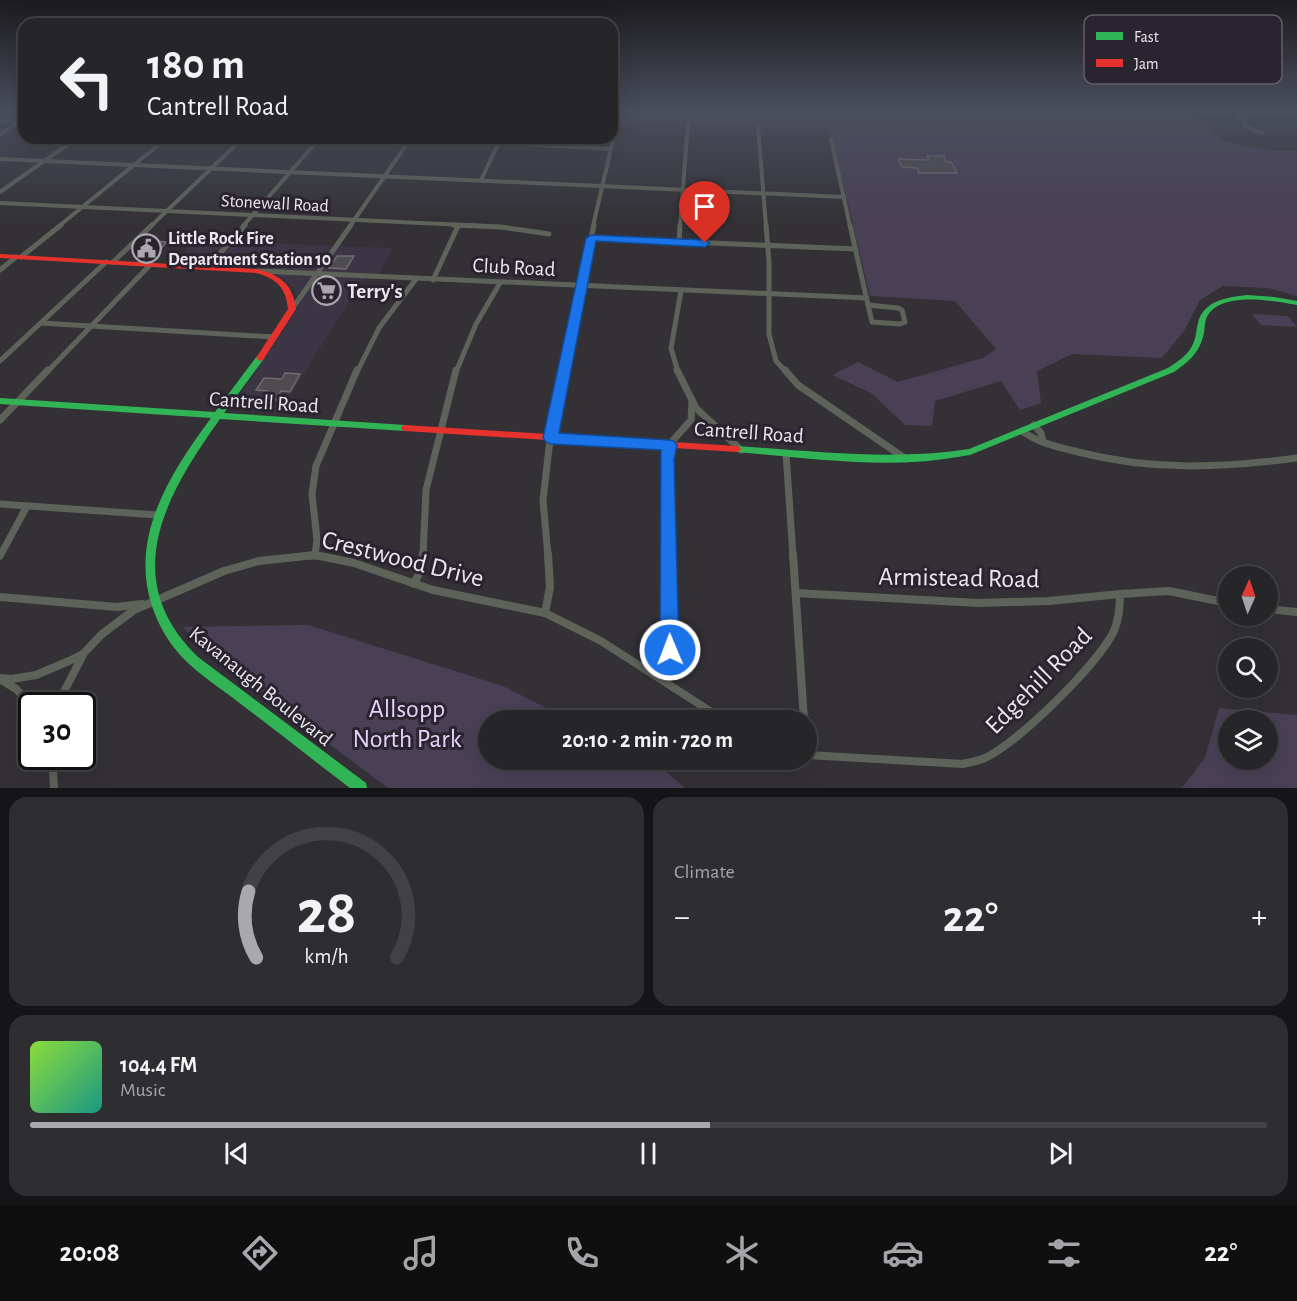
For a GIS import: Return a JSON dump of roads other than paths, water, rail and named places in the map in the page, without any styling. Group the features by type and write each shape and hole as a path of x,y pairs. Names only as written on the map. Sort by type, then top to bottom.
{"main road":[{"path":"0,256 257,271 275,277 286,285 291,296 292,309"},
{"name":"Cantrell Road","path":"0,401 334,425 906,460 955,456 1158,375 1182,363 1195,348 1204,316 1221,303 1253,298 1297,303"},
{"name":"Kavanaugh Boulevard","path":"292,309 179,475 158,515 149,560 158,614 167,629 192,658 361,788"}],"street":[{"path":"0,192 65,147"},
{"path":"0,270 156,147"},
{"path":"0,361 166,212 234,147"},
{"path":"208,267 313,147"},
{"path":"292,309 405,147"},
{"path":"481,180 497,147"},
{"path":"545,613 550,591 543,503 551,438 611,149 557,147"},
{"path":"679,242 686,147"},
{"path":"759,147 768,245 770,340 776,361 788,375 906,460"},
{"path":"833,147 855,249 867,298 868,305 872,322 900,324 905,322 902,310 898,308 868,305"},
{"path":"0,159 844,196"},
{"name":"Stonewall Road","path":"0,203 501,227 549,234"},
{"path":"433,280 458,226"},
{"path":"591,238 855,249"},
{"path":"0,420 151,264"},
{"name":"Club Road","path":"257,271 867,298"},
{"path":"315,555 318,539 313,513 314,471 353,376 379,327 389,310 416,279"},
{"path":"414,584 422,567 426,490 440,431 462,355 500,283"},
{"path":"681,291 671,348 677,370 696,408 741,450"},
{"path":"41,323 274,337"},
{"path":"660,677 665,669 670,650 667,459 669,445 691,420 692,400"},
{"path":"1034,425 1041,432 1043,442"},
{"path":"1022,431 1043,442 1119,462 1164,468 1236,467 1297,458"},
{"path":"786,453 803,710"},
{"path":"0,504 158,515"},
{"path":"0,556 27,506"},
{"name":"Crestwood Drive","path":"0,679 36,675 84,654 120,620 155,601 242,565 276,558 315,555 354,563 433,591 545,613 601,642 709,710"},
{"path":"1120,594 1169,591 1218,601"},
{"name":"Armistead Road","path":"796,593 955,602 1040,602 1101,594 1120,594"},
{"name":"Edgehill Road","path":"817,756 963,764 986,758 1044,710 1090,665 1113,633 1120,610 1120,594"},
{"path":"0,597 117,607 155,601"},
{"path":"1278,610 1297,612"},
{"path":"63,692 84,654"},
{"path":"0,679 19,692"},
{"path":"53,770 54,788"}],"place":[{"name":"Little Rock Fire Department Station 10","path":"147,248"},
{"name":"Terry's","path":"326,291"}],"park label":[{"name":"Allsopp North Park","path":"407,723"}]}
